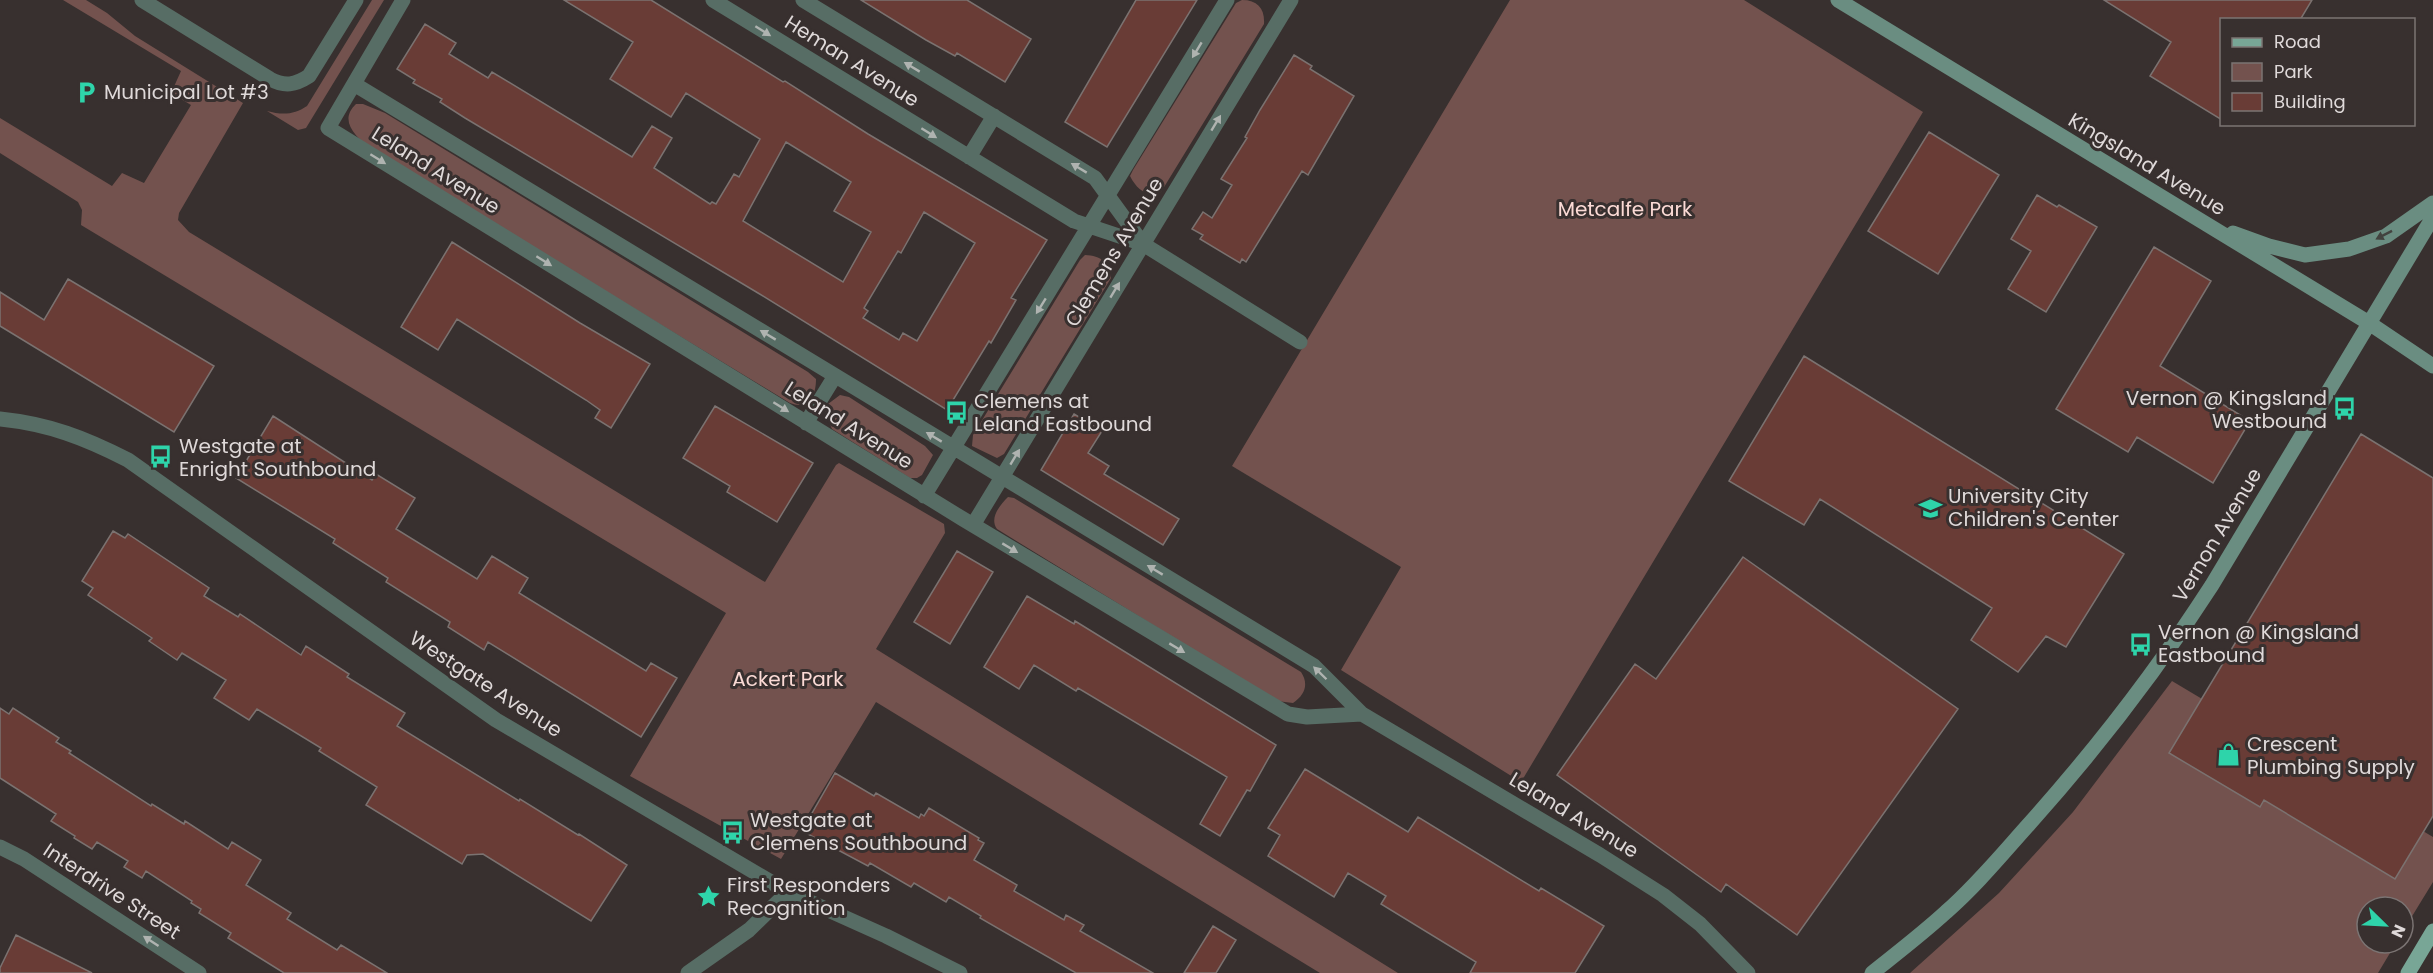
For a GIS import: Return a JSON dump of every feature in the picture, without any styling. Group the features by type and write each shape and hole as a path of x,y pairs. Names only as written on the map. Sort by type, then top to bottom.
{"main road":[{"path":"2408,973 2433,931"}],"street":[{"path":"142,0 270,80 286,85 298,83 309,76 356,0"},
{"path":"354,84 403,0"},
{"name":"Heman Avenue","path":"713,0 1074,221 1143,244 1300,342"},
{"name":"Heman Avenue","path":"803,0 1095,178 1143,244"},
{"name":"Clemens Avenue","path":"924,495 1227,0"},
{"name":"Kingsland Avenue","path":"1838,0 2369,323 2433,366"},
{"name":"Clemens Avenue","path":"973,525 1288,1"},
{"name":"Leland Avenue","path":"1362,714 1307,717 1288,714 973,525 328,128 354,84 1314,666 1362,714 1600,855 1663,895 1700,924 1749,973"},
{"path":"969,157 994,116"},
{"path":"2198,219 2269,246 2305,255 2349,249 2386,236 2433,203"},
{"name":"Vernon Avenue","path":"1872,973 1947,911 1989,870 2076,773 2136,694 2212,585 2433,217"},
{"path":"806,423 835,376"},
{"name":"Westgate Avenue","path":"0,419 56,428 128,460 496,720 788,892 886,936 960,973"},
{"name":"Interdrive Street","path":"0,847 24,859 200,973"},
{"path":"688,973 748,930 788,892"}],"green space":[{"name":"Ackert Park","path":"63,0 86,0 107,13 135,36 243,103 179,213 178,220 189,232 765,582 839,463 944,524 945,533 876,649 1398,973 1320,973 876,702 781,859 630,776 726,613 81,225 82,210 78,202 0,153 0,118 112,186 122,173 144,183 191,105 172,91 181,71"},
{"path":"372,0 384,0 306,128 298,130 267,111 288,113 307,106"},
{"path":"1248,0 1259,6 1262,10 1264,24 1161,192 1151,194 1143,191 1130,176 1133,170 1236,3"},
{"name":"Metcalfe Park","path":"1510,0 1744,0 1923,112 1521,782 1341,670 1401,567 1232,466"},
{"path":"356,104 363,104 385,113 808,372 816,379 813,396 802,405 790,403 371,149 355,134 349,123 351,110"},
{"path":"1085,255 1104,261 1109,268 1111,278 1004,454 997,458 972,446 973,435"},
{"path":"840,395 849,397 925,446 933,455 922,475 910,478 832,429 825,413 828,404"},
{"path":"1008,497 1014,498 1301,672 1305,681 1303,693 1293,703 1277,701 997,529 995,516"},
{"path":"2172,681 2433,837 2433,882 2415,911 2415,895 2355,895 2355,955 2389,955 2378,973 1910,973 1999,893 2073,812"}],"building":[{"path":"564,0 651,0 868,134 1047,240 1011,298 1016,300 991,343 989,341 947,410 758,293 465,118 440,102 442,99 413,83 415,80 397,69 425,24 456,43 449,54 488,78 492,72 632,157 652,126 672,138 654,168 710,204 712,202 716,204 734,174 739,177 760,139 686,93 671,117 610,79 633,42","holes":["786,142 851,182 834,211 871,232 843,282 743,221","924,212 975,243 917,341 903,333 899,340 863,318 868,311 864,308 898,251 901,253"]},
{"path":"861,0 967,0 1031,39 1005,82 957,53 955,56 926,40"},
{"path":"1136,0 1197,0 1107,147 1065,122"},
{"path":"2104,0 2312,0 2301,18 2220,18 2220,119 2150,76 2171,42"},
{"path":"1294,55 1312,66 1310,69 1354,96 1308,175 1302,171 1246,262 1242,259 1240,263 1200,239 1203,235 1192,229 1203,212 1212,218 1232,185 1221,179"},
{"path":"1929,132 1999,175 1938,274 1868,231"},
{"path":"2037,195 2097,227 2046,312 2008,289 2031,251 2011,239"},
{"path":"452,242 580,323 650,364 611,428 595,418 600,410 586,400 457,319 438,350 401,327"},
{"path":"2154,247 2211,281 2160,366 2250,421 2213,483 2137,437 2128,452 2056,409"},
{"path":"68,279 214,366 174,432 0,326 0,292 44,320"},
{"path":"1804,356 2124,554 2066,647 2046,636 2018,672 1971,640 1992,608 1820,499 1804,525 1729,481"},
{"path":"715,406 813,463 777,522 727,492 730,486 683,458"},
{"path":"1074,414 1102,431 1088,453 1109,466 1104,474 1179,519 1163,545 1041,470"},
{"path":"273,416 372,480 376,474 415,498 396,529 477,579 492,556 528,578 519,593 646,671 651,663 677,678 641,737 488,642 484,650 448,627 450,622 386,582 388,578 333,543 335,539 236,478"},
{"path":"2361,434 2433,478 2433,816 2395,879 2264,800 2260,807 2169,753"},
{"path":"113,531 125,538 128,534 209,588 204,596 238,617 240,614 301,655 306,646 349,674 347,677 405,713 397,726 627,865 591,921 483,854 467,855 462,864 366,805 377,787 319,751 321,748 257,709 249,720 214,698 226,680 182,653 177,660 149,641 152,638 88,595 93,588 82,581"},
{"path":"957,551 993,572 950,644 914,622"},
{"path":"1743,557 1958,709 1797,935 1726,884 1721,892 1557,775 1635,664 1656,679"},
{"path":"1027,596 1074,624 1075,621 1276,745 1250,791 1247,790 1220,836 1200,824 1227,777 1078,688 1076,691 1034,665 1019,689 984,667"},
{"path":"0,708 9,714 13,708 59,738 56,742 71,751 69,753 151,806 152,804 184,824 185,821 228,849 232,842 261,860 246,885 291,913 287,919 337,950 341,945 387,973 284,973 228,938 231,933 199,913 201,909 191,903 192,901 146,871 142,878 124,867 128,861 97,842 92,849 74,838 75,836 51,821 56,814 0,778"},
{"path":"1305,769 1408,832 1418,817 1539,891 1541,888 1604,926 1575,973 1470,973 1476,962 1381,904 1386,896 1348,873 1334,897 1268,856 1280,835 1268,828"},
{"path":"835,773 874,796 876,793 919,818 921,814 924,816 929,808 979,838 978,840 984,843 974,860 1017,885 1014,891 1064,920 1066,915 1084,925 1080,931 1153,973 1076,973 980,918 981,916 949,897 946,902 914,883 911,887 870,863 868,866 804,832 809,823 807,822"},
{"path":"1213,926 1236,940 1216,973 1184,973"},
{"path":"16,935 92,973 0,973 0,968"}],"place":[{"name":"Municipal Lot #3","path":"86,92"},
{"name":"Vernon @ Kingsland Westbound","path":"2345,409"},
{"name":"Clemens at Leland Eastbound","path":"956,413"},
{"name":"Westgate at Enright Southbound","path":"161,457"},
{"name":"University City Children's Center","path":"1930,508"},
{"name":"Vernon @ Kingsland Eastbound","path":"2140,644"},
{"name":"Crescent Plumbing Supply","path":"2229,755"},
{"name":"Westgate at Clemens Southbound","path":"732,832"},
{"name":"First Responders Recognition","path":"709,896"}]}
